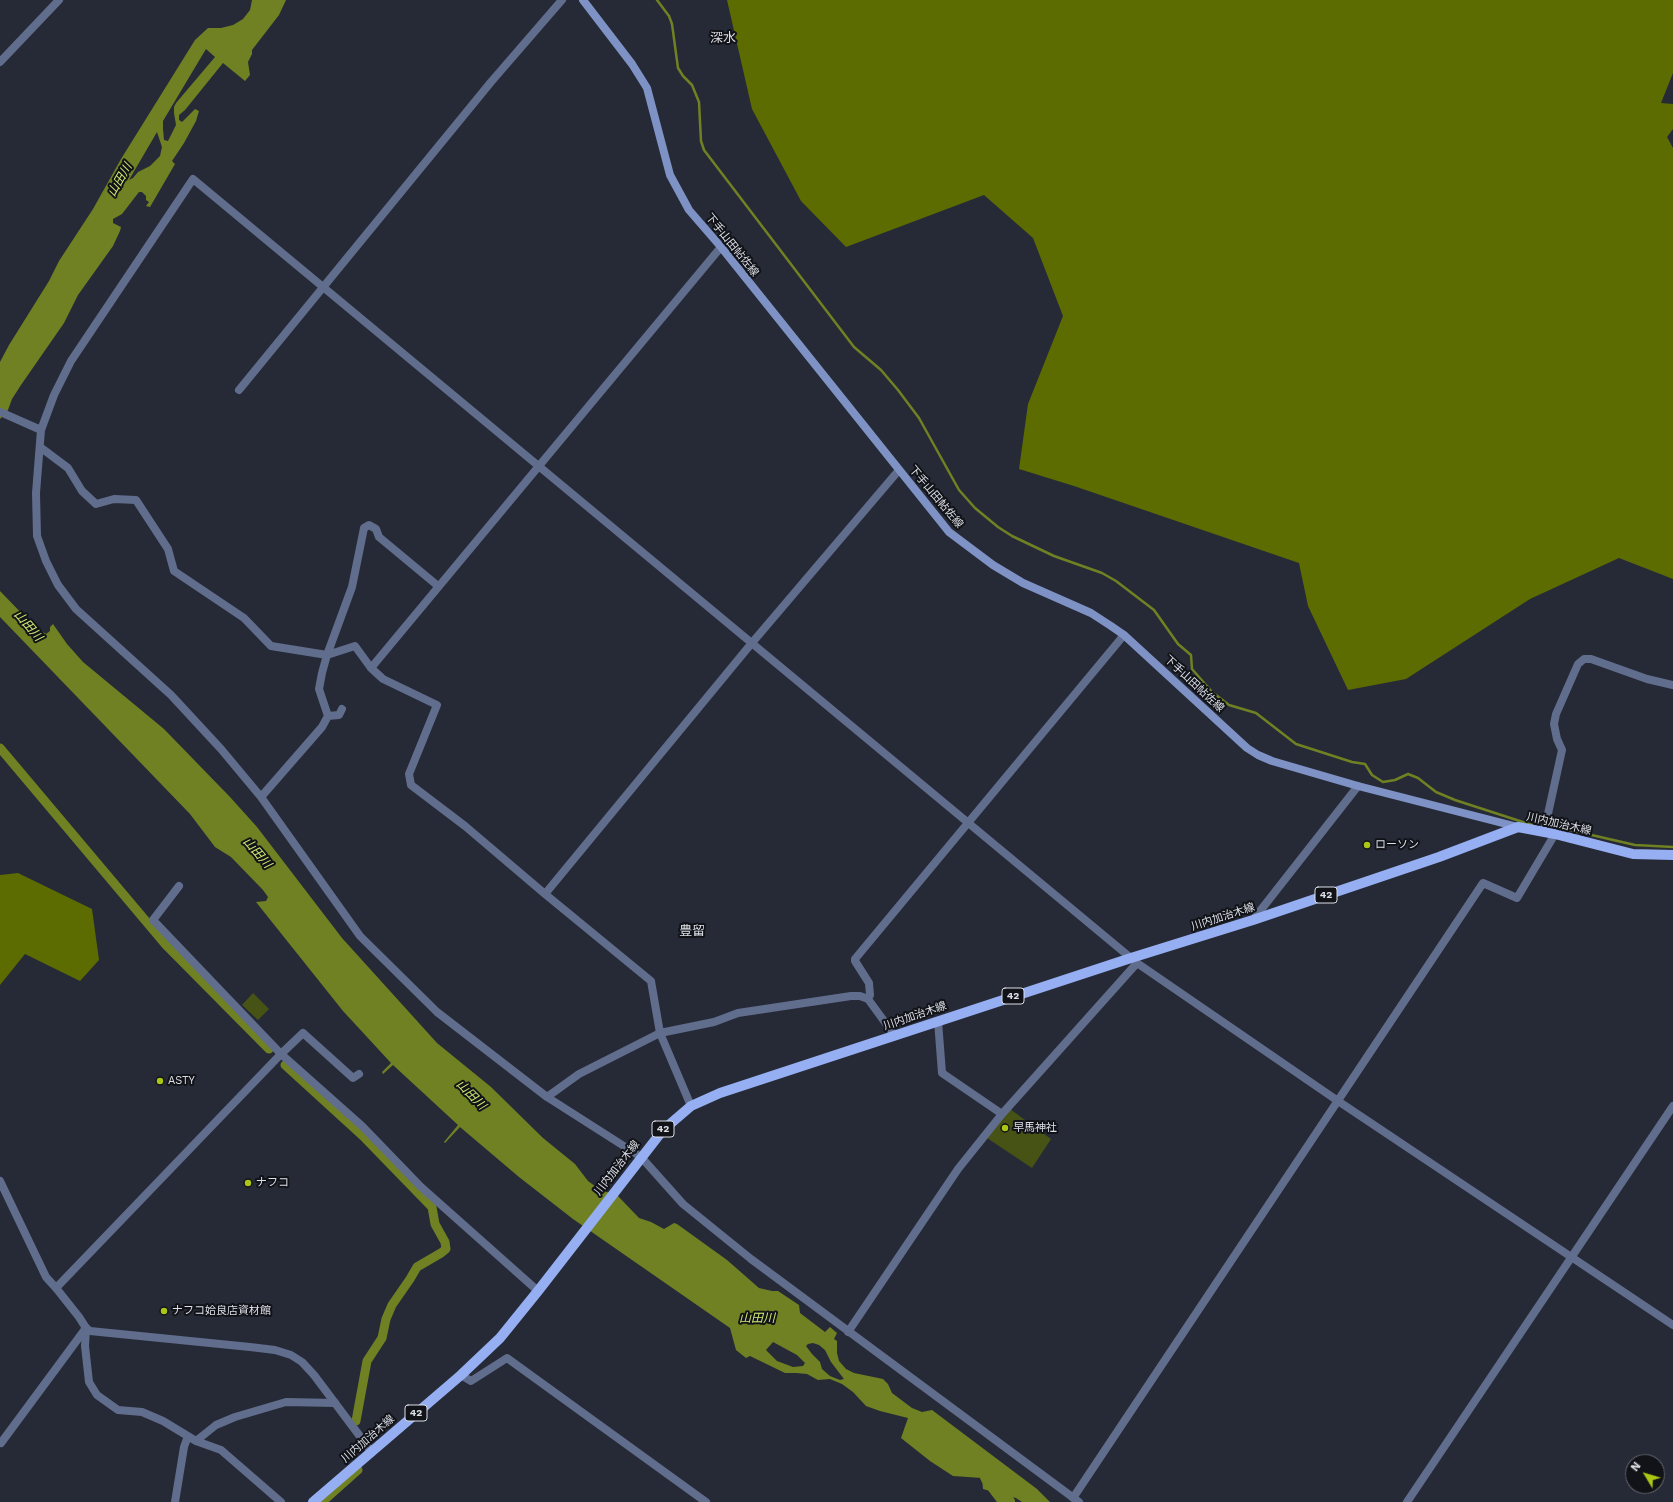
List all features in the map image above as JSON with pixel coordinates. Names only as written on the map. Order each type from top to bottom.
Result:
[{"type":"main road","name":"下手山田帖佐線","points":[[583,0],[632,64],[647,88],[670,175],[689,210],[721,247],[949,532],[968,548],[1023,583],[1091,613],[1124,635],[1247,748],[1272,761],[1358,786],[1518,827]]},
{"type":"main road","name":"川内加治木線","points":[[313,1502],[461,1375],[500,1338],[570,1250],[639,1159],[663,1130],[691,1106],[720,1093],[938,1021],[1134,960],[1253,920],[1439,857],[1518,827],[1555,834],[1633,854],[1661,856],[1673,855]]},
{"type":"street","points":[[0,62],[58,0]]},
{"type":"street","points":[[239,390],[486,88],[562,0]]},
{"type":"street","points":[[1555,834],[1517,898],[1483,883],[1338,1101],[1076,1500],[751,1259],[683,1204],[639,1159],[547,1097],[436,1012],[360,936],[261,797],[221,748],[171,696],[76,609],[58,585],[46,561],[37,536],[36,493],[40,446],[38,428],[71,361],[192,179],[1134,960],[1338,1101],[1572,1256],[1673,1325]]},
{"type":"street","points":[[371,668],[721,247]]},
{"type":"street","points":[[0,412],[38,428]]},
{"type":"street","points":[[40,446],[68,468],[82,491],[96,504],[114,499],[136,500],[168,549],[174,571],[244,618],[271,646],[326,655],[355,646],[371,668],[383,679],[437,705],[409,774],[411,785],[465,826],[651,981],[660,1033],[691,1106]]},
{"type":"street","points":[[545,894],[751,644],[899,470]]},
{"type":"street","points":[[261,797],[322,727],[328,716],[319,688],[326,655],[352,587],[364,528],[370,525],[376,529],[379,537],[438,586]]},
{"type":"street","points":[[868,999],[870,995],[869,983],[855,959],[1124,635]]},
{"type":"street","points":[[1544,832],[1562,750],[1557,739],[1554,724],[1556,714],[1578,664],[1584,659],[1591,659],[1647,679],[1673,685]]},
{"type":"street","points":[[328,716],[340,715],[342,709]]},
{"type":"street","points":[[1253,920],[1358,786]]},
{"type":"street","points":[[179,886],[153,920],[281,1054],[362,1126],[421,1187],[538,1291]]},
{"type":"street","points":[[848,1332],[958,1169],[1002,1114],[1134,960]]},
{"type":"street","points":[[547,1097],[578,1074],[660,1033],[714,1022],[738,1013],[851,996],[860,996],[868,999],[895,1036]]},
{"type":"street","points":[[938,1021],[942,1073],[1002,1114]]},
{"type":"street","points":[[56,1288],[303,1033],[353,1078],[359,1074]]},
{"type":"street","points":[[1407,1502],[1673,1106]]},
{"type":"street","points":[[0,1181],[46,1277],[79,1317],[86,1328],[90,1331],[275,1350],[291,1355],[302,1362],[314,1375],[371,1451]]},
{"type":"street","points":[[86,1328],[85,1346],[89,1382],[97,1395],[118,1410],[142,1412],[163,1421],[196,1441],[221,1450],[281,1502]]},
{"type":"street","points":[[1,1443],[86,1328]]},
{"type":"street","points":[[461,1375],[471,1381],[507,1358],[706,1502]]},
{"type":"street","points":[[196,1441],[216,1426],[235,1417],[286,1402],[334,1403]]},
{"type":"street","points":[[175,1502],[183,1453],[188,1436]]},
{"type":"shaded area","points":[[727,0],[1673,0],[1673,73],[1661,103],[1673,104],[1673,129],[1667,137],[1673,148],[1673,579],[1619,558],[1530,599],[1406,679],[1348,690],[1308,606],[1299,563],[1074,486],[1019,469],[1028,404],[1063,316],[1033,238],[984,195],[846,247],[801,201],[752,109]]},
{"type":"shaded area","points":[[18,873],[92,909],[99,960],[80,981],[25,954],[0,985],[0,875]]},
{"type":"shaded area","points":[[253,993],[269,1009],[258,1020],[242,1005]]},
{"type":"shaded area","points":[[1010,1109],[1051,1139],[1032,1168],[987,1138]]},
{"type":"water","name":"山田川","points":[[252,0],[286,0],[279,15],[252,50],[252,54],[248,62],[250,75],[245,81],[223,63],[185,110],[179,115],[179,120],[182,122],[195,109],[199,111],[196,121],[172,161],[175,164],[150,207],[146,206],[149,202],[146,200],[146,196],[142,192],[139,192],[122,214],[113,219],[113,223],[121,227],[113,246],[78,295],[64,323],[21,385],[12,399],[8,410],[0,419],[0,362],[49,281],[59,261],[93,209],[121,159],[195,40],[208,28],[221,28],[233,25],[243,19],[250,10]],"holes":[[[206,49],[215,57],[176,103],[174,107],[176,125],[168,141],[164,140],[163,121]],[[157,132],[162,147],[160,156],[150,166],[138,172],[129,180]]]},
{"type":"water","name":"山田川","points":[[0,591],[31,623],[46,634],[50,631],[50,627],[53,624],[67,644],[83,662],[164,729],[257,827],[342,938],[437,1043],[491,1087],[543,1138],[575,1164],[588,1181],[599,1189],[618,1196],[639,1218],[664,1229],[674,1223],[677,1224],[727,1260],[759,1288],[778,1291],[799,1305],[800,1313],[825,1332],[830,1327],[837,1333],[834,1339],[837,1341],[839,1361],[846,1369],[854,1373],[883,1379],[888,1384],[892,1393],[912,1408],[922,1412],[932,1410],[1037,1489],[1050,1502],[1022,1502],[1016,1498],[983,1489],[982,1478],[953,1476],[930,1461],[901,1438],[908,1418],[866,1406],[853,1392],[842,1384],[830,1379],[818,1380],[807,1374],[785,1373],[750,1356],[746,1358],[736,1350],[730,1328],[573,1219],[519,1177],[460,1127],[445,1143],[444,1142],[458,1125],[393,1065],[383,1074],[382,1072],[391,1063],[343,1011],[256,902],[266,901],[268,897],[263,890],[231,857],[215,847],[190,814],[0,617]],"holes":[[[773,1342],[797,1355],[805,1363],[803,1366],[793,1367],[777,1361],[766,1350]],[[813,1343],[819,1345],[825,1350],[831,1362],[844,1379],[840,1380],[830,1376],[822,1369],[820,1362],[806,1346]]]},
{"type":"waterway","points":[[657,0],[669,16],[672,24],[678,68],[683,76],[692,85],[699,102],[701,141],[704,150],[854,347],[881,370],[898,390],[919,418],[959,490],[975,508],[998,527],[1012,536],[1054,556],[1102,573],[1116,581],[1154,610],[1178,644],[1191,655],[1192,669],[1212,692],[1229,705],[1256,713],[1296,744],[1352,762],[1365,764],[1372,775],[1383,782],[1395,780],[1408,774],[1418,778],[1436,792],[1455,800],[1532,825]]},
{"type":"waterway","points":[[0,748],[166,945],[269,1049]]},
{"type":"waterway","points":[[1548,825],[1635,845],[1673,847]]},
{"type":"waterway","points":[[285,1065],[365,1138],[432,1207],[435,1224],[445,1242],[446,1249],[417,1267],[392,1305],[386,1319],[382,1338],[367,1361],[356,1421]]},
{"type":"waterway","points":[[322,1502],[358,1470]]},
{"type":"waterway","name":"山田川","points":[[988,1477],[1007,1502]]},
{"type":"place","name":"ローソン","points":[[1367,845]]},
{"type":"place","name":"ASTY","points":[[160,1081]]},
{"type":"place","name":"早馬神社","points":[[1005,1128]]},
{"type":"place","name":"ナフコ","points":[[248,1183]]},
{"type":"place","name":"ナフコ姶良店資材館","points":[[164,1311]]},
{"type":"district","name":"深水","points":[[723,38]]},
{"type":"district","name":"豊留","points":[[692,931]]}]
